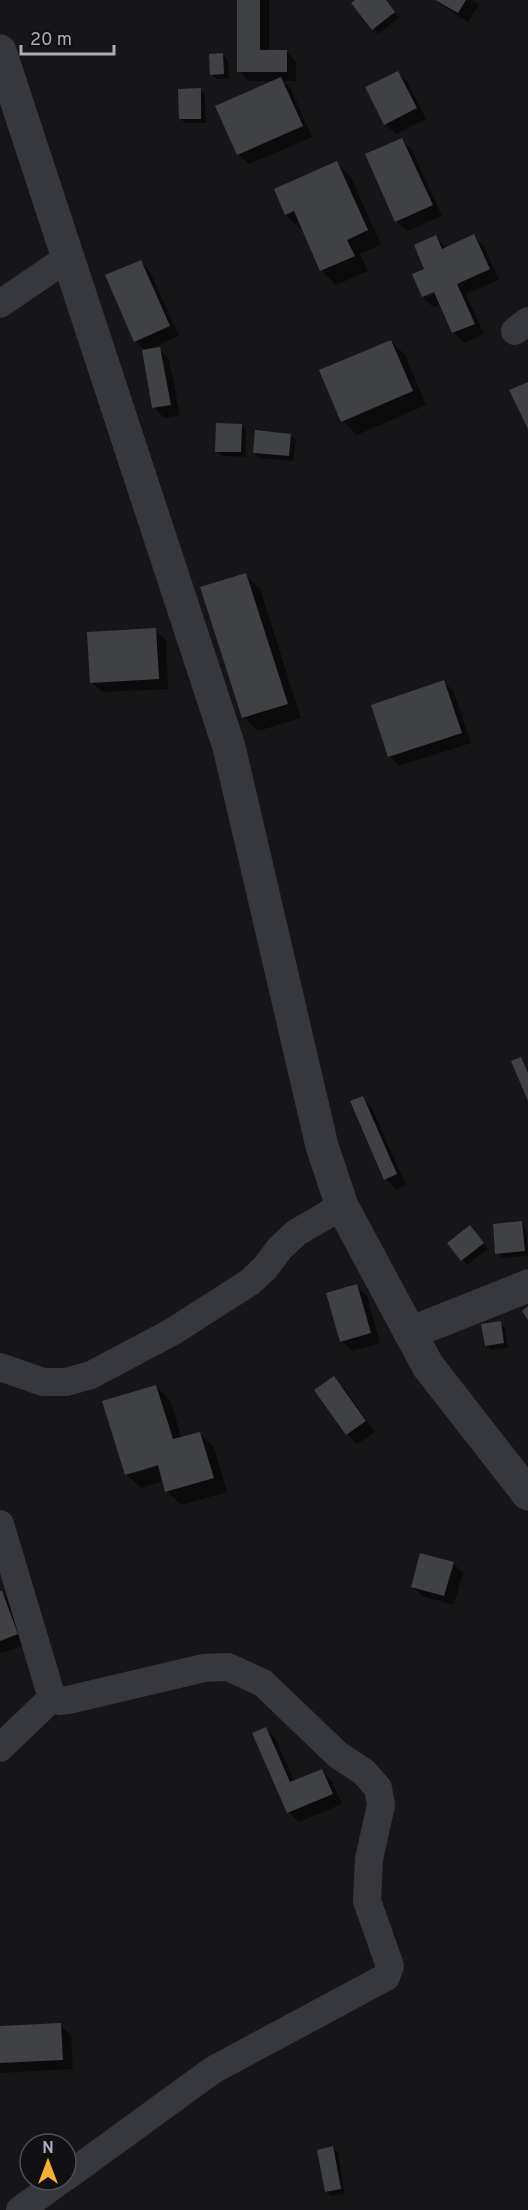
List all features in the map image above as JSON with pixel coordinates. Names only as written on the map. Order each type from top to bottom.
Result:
[{"type":"street","points":[[0,51],[229,747],[322,1146],[342,1206],[428,1366],[528,1494]]},
{"type":"street","points":[[0,304],[69,258]]},
{"type":"street","points":[[0,1367],[42,1382],[66,1382],[91,1375],[172,1332],[250,1282],[265,1268],[280,1248],[297,1233],[342,1206]]},
{"type":"street","points":[[410,1333],[528,1286]]},
{"type":"street","points":[[0,1524],[52,1698],[58,1701],[68,1700],[204,1668],[228,1667],[263,1683],[338,1755],[364,1772],[378,1788],[381,1805],[369,1859],[367,1901],[390,1966],[386,1977],[213,2070],[78,2168]]},
{"type":"street","points":[[0,1748],[52,1698]]},
{"type":"street","points":[[20,2210],[45,2192]]},
{"type":"building","points":[[237,0],[260,0],[260,50],[287,50],[287,72],[237,72]]},
{"type":"building","points":[[355,0],[386,0],[395,12],[372,30],[351,3]]},
{"type":"building","points":[[435,0],[466,0],[458,13]]},
{"type":"building","points":[[223,53],[224,74],[210,75],[209,54]]},
{"type":"building","points":[[398,71],[417,108],[384,125],[365,87]]},
{"type":"building","points":[[281,77],[303,126],[237,155],[215,106]]},
{"type":"building","points":[[201,88],[201,119],[179,119],[178,89]]},
{"type":"building","points":[[402,138],[433,205],[395,222],[365,154]]},
{"type":"building","points":[[337,161],[368,230],[347,240],[355,256],[320,271],[294,211],[285,215],[274,189]]},
{"type":"building","points":[[474,234],[490,269],[457,284],[475,324],[452,333],[434,292],[422,297],[412,274],[424,269],[414,245],[436,235],[442,249]]},
{"type":"building","points":[[141,260],[170,326],[134,342],[105,275]]},
{"type":"building","points":[[391,340],[413,391],[341,422],[319,370]]},
{"type":"building","points":[[160,347],[171,405],[152,408],[142,350]]},
{"type":"building","points":[[528,382],[528,429],[509,390]]},
{"type":"building","points":[[216,423],[242,424],[241,452],[215,452]]},
{"type":"building","points":[[255,430],[291,434],[289,456],[253,453]]},
{"type":"building","points":[[246,573],[288,704],[242,718],[200,587]]},
{"type":"building","points":[[156,628],[159,679],[90,683],[87,632]]},
{"type":"building","points":[[444,680],[462,733],[388,757],[371,705]]},
{"type":"building","points":[[521,1057],[528,1073],[528,1101],[511,1061]]},
{"type":"building","points":[[363,1096],[397,1174],[384,1180],[350,1101]]},
{"type":"building","points":[[522,1221],[525,1251],[495,1254],[493,1224]]},
{"type":"building","points":[[470,1225],[484,1243],[461,1261],[447,1243]]},
{"type":"building","points":[[357,1284],[371,1333],[340,1342],[326,1293]]},
{"type":"building","points":[[528,1306],[528,1320],[522,1311]]},
{"type":"building","points":[[501,1321],[504,1343],[485,1346],[481,1324]]},
{"type":"building","points":[[334,1376],[366,1421],[346,1435],[314,1390]]},
{"type":"building","points":[[156,1385],[173,1439],[200,1432],[214,1478],[165,1492],[158,1465],[125,1475],[102,1401]]},
{"type":"building","points":[[420,1553],[454,1562],[444,1596],[411,1587]]},
{"type":"building","points":[[0,1591],[2,1591],[18,1634],[0,1641]]},
{"type":"building","points":[[266,1727],[290,1782],[322,1769],[333,1794],[287,1813],[252,1733]]},
{"type":"building","points":[[61,2023],[63,2060],[0,2063],[0,2026]]},
{"type":"building","points":[[333,2146],[341,2189],[325,2192],[317,2150]]}]
